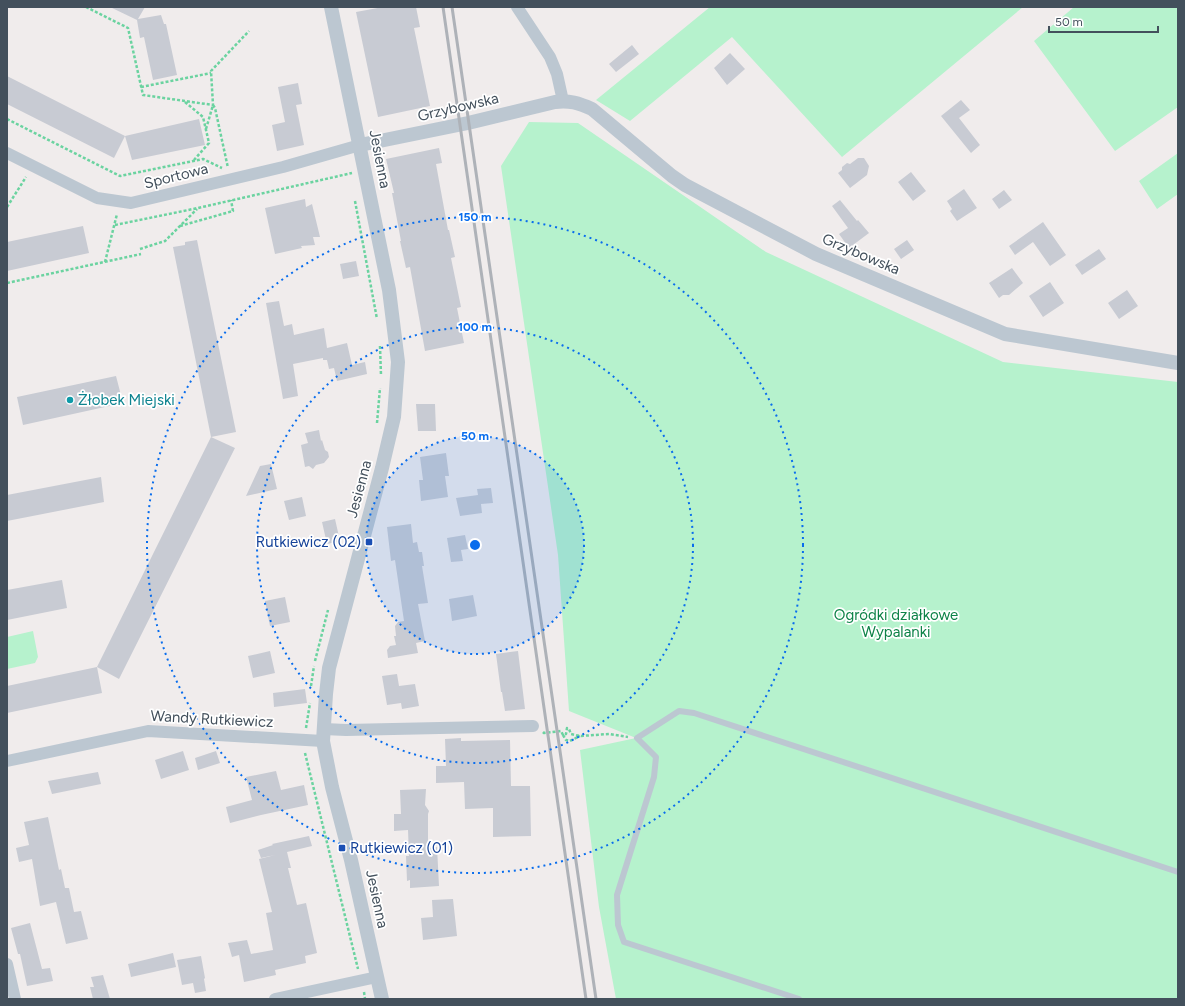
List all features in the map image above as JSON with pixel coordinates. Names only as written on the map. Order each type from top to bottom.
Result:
[{"type":"street","name":"Jesienna","points":[[331,7],[388,290],[398,362],[394,417],[329,668],[323,735],[332,787],[353,867],[382,999]]},
{"type":"street","points":[[517,7],[550,56],[557,74],[563,101]]},
{"type":"street","name":"Grzybowska","points":[[360,145],[468,123],[530,107],[563,101],[578,103],[592,109],[672,176],[685,185],[816,254],[1005,334],[1178,363]]},
{"type":"street","name":"Sportowa","points":[[7,153],[97,198],[131,203],[283,167],[360,145]]},
{"type":"street","name":"Wandy Rutkiewicz","points":[[7,761],[148,731],[323,735],[346,730],[533,726]]},
{"type":"street","points":[[7,964],[15,999]]},
{"type":"street","points":[[275,999],[377,977]]},
{"type":"lane","points":[[799,999],[624,942],[618,925],[617,895],[654,777],[656,757],[637,738],[680,711],[694,713],[1178,872]]},
{"type":"path","points":[[86,7],[128,28],[143,96],[213,105]]},
{"type":"path","points":[[206,130],[213,105],[211,71],[249,31]]},
{"type":"path","points":[[142,87],[211,73]]},
{"type":"path","points":[[184,101],[204,117],[209,143],[194,160]]},
{"type":"path","points":[[7,119],[120,176],[203,159],[229,171],[215,108],[213,105]]},
{"type":"path","points":[[7,206],[33,166]]},
{"type":"path","points":[[348,167],[351,180]]},
{"type":"path","points":[[115,225],[198,208],[364,170]]},
{"type":"path","points":[[354,194],[378,325]]},
{"type":"path","points":[[179,226],[233,211],[231,200]]},
{"type":"path","points":[[105,262],[120,201]]},
{"type":"path","points":[[140,249],[165,240],[198,208]]},
{"type":"path","points":[[7,283],[141,254]]},
{"type":"path","points":[[376,426],[382,376],[380,339]]},
{"type":"path","points":[[311,689],[312,675],[329,607]]},
{"type":"path","points":[[305,731],[311,696]]},
{"type":"path","points":[[533,726],[536,728],[537,735],[540,734],[540,730],[542,729],[544,733],[560,731],[566,740],[570,741],[580,736]]},
{"type":"path","points":[[563,735],[566,734],[566,728],[569,729],[571,734],[580,736],[609,734],[637,738]]},
{"type":"path","points":[[304,750],[360,974]]},
{"type":"green space","points":[[710,7],[1023,7],[842,157],[732,37],[630,121],[596,100]]},
{"type":"green space","points":[[1074,7],[1178,7],[1178,107],[1115,151],[1034,41]]},
{"type":"green space","name":"Ogródki działkowe Wypalanki","points":[[529,122],[578,123],[766,252],[1003,362],[1178,382],[1178,999],[616,999],[599,907],[580,750],[636,738],[569,711],[558,555],[501,166]]},
{"type":"green space","points":[[1178,153],[1178,194],[1157,209],[1139,181]]},
{"type":"green space","points":[[33,631],[38,657],[35,663],[7,669],[7,637]]},
{"type":"building","points":[[110,7],[145,7],[138,19],[161,15],[164,24],[166,24],[177,75],[153,80],[144,37],[140,38],[137,20]]},
{"type":"building","points":[[383,7],[416,7],[420,27],[414,28],[430,106],[378,117],[356,12]]},
{"type":"building","points":[[632,45],[639,54],[616,72],[609,64]]},
{"type":"building","points":[[730,53],[745,69],[727,85],[714,68]]},
{"type":"building","points":[[7,76],[125,136],[114,158],[7,104]]},
{"type":"building","points":[[298,83],[302,104],[296,105],[304,145],[277,151],[272,125],[285,122],[278,87]]},
{"type":"building","points":[[961,100],[970,110],[959,118],[980,145],[971,153],[941,116]]},
{"type":"building","points":[[199,119],[205,145],[132,160],[125,136]]},
{"type":"building","points":[[439,148],[442,163],[436,164],[448,230],[455,257],[451,258],[461,307],[457,308],[464,343],[425,351],[410,267],[406,268],[400,241],[392,193],[394,193],[386,159]]},
{"type":"building","points":[[858,158],[864,158],[869,166],[867,175],[850,188],[838,173],[847,163],[850,164]]},
{"type":"building","points":[[911,172],[926,191],[913,201],[898,182]]},
{"type":"building","points":[[964,189],[977,208],[957,221],[950,211],[952,209],[947,201]]},
{"type":"building","points":[[1004,190],[1012,200],[999,209],[992,199]]},
{"type":"building","points":[[305,199],[306,207],[312,204],[320,237],[313,237],[315,245],[301,246],[302,248],[275,254],[265,208]]},
{"type":"building","points":[[840,200],[869,233],[849,248],[839,234],[848,228],[832,206]]},
{"type":"building","points":[[1043,222],[1066,255],[1050,266],[1033,242],[1015,255],[1009,246]]},
{"type":"building","points":[[83,226],[89,253],[7,271],[7,242]]},
{"type":"building","points":[[197,240],[236,432],[211,437],[173,247],[185,245],[185,242]]},
{"type":"building","points":[[907,240],[914,250],[901,259],[894,249]]},
{"type":"building","points":[[1099,249],[1106,259],[1082,275],[1075,265]]},
{"type":"building","points":[[356,261],[359,276],[343,279],[340,264]]},
{"type":"building","points":[[1012,268],[1023,283],[1009,295],[1003,295],[999,298],[989,283]]},
{"type":"building","points":[[1050,282],[1064,303],[1043,317],[1029,296]]},
{"type":"building","points":[[1127,290],[1138,306],[1119,319],[1108,303]]},
{"type":"building","points":[[279,301],[284,326],[292,324],[294,335],[324,328],[327,348],[347,343],[352,365],[365,362],[367,374],[337,381],[334,368],[329,369],[327,360],[323,360],[323,358],[293,364],[298,396],[283,399],[266,303]]},
{"type":"building","name":"Żłobek Miejski","points":[[116,376],[123,403],[23,425],[17,397]]},
{"type":"building","points":[[416,404],[435,404],[436,431],[418,431]]},
{"type":"building","points":[[319,430],[321,441],[322,440],[329,457],[324,463],[316,465],[313,469],[309,466],[305,467],[301,445],[308,443],[305,433]]},
{"type":"building","points":[[211,437],[235,448],[119,679],[97,667]]},
{"type":"building","points":[[446,453],[449,476],[445,476],[448,497],[421,501],[419,480],[423,480],[420,457]]},
{"type":"building","points":[[271,464],[277,489],[246,496],[260,466]]},
{"type":"building","points":[[101,477],[104,502],[7,521],[7,495]]},
{"type":"building","points":[[491,488],[493,503],[481,504],[482,513],[460,516],[456,498],[478,495],[477,489]]},
{"type":"building","points":[[302,497],[306,516],[289,520],[284,501]]},
{"type":"building","points":[[335,519],[340,541],[327,544],[322,522]]},
{"type":"building","points":[[411,524],[413,543],[417,542],[419,552],[422,552],[424,566],[422,566],[428,603],[418,604],[425,641],[416,643],[418,653],[388,658],[387,650],[390,646],[396,645],[394,636],[396,636],[395,626],[398,622],[404,621],[395,560],[391,561],[387,527]]},
{"type":"building","points":[[465,535],[468,549],[461,550],[463,561],[451,562],[447,538]]},
{"type":"building","points":[[62,580],[67,608],[7,620],[7,590]]},
{"type":"building","points":[[473,595],[477,616],[452,621],[449,599]]},
{"type":"building","points":[[285,597],[290,622],[270,626],[265,601]]},
{"type":"building","points":[[270,651],[275,673],[253,678],[248,656]]},
{"type":"building","points":[[518,651],[525,709],[505,711],[496,654]]},
{"type":"building","points":[[97,667],[102,693],[7,713],[7,686]]},
{"type":"building","points":[[397,674],[399,686],[415,684],[419,706],[402,709],[401,703],[387,705],[382,676]]},
{"type":"building","points":[[305,689],[307,703],[274,707],[273,693]]},
{"type":"building","points":[[461,738],[461,741],[510,740],[511,786],[530,786],[531,836],[493,837],[493,808],[465,809],[464,782],[436,783],[436,766],[446,766],[445,739]]},
{"type":"building","points":[[183,751],[189,770],[161,779],[155,760]]},
{"type":"building","points":[[216,751],[220,763],[198,770],[195,758]]},
{"type":"building","points":[[276,771],[281,790],[304,785],[308,805],[230,823],[226,807],[252,800],[246,777]]},
{"type":"building","points":[[98,772],[101,784],[52,794],[48,781]]},
{"type":"building","points":[[426,789],[425,805],[429,811],[428,848],[437,847],[439,886],[410,888],[410,880],[407,881],[406,856],[409,856],[408,830],[394,831],[394,814],[401,814],[400,790]]},
{"type":"building","points":[[48,817],[59,870],[61,869],[65,888],[69,888],[74,912],[81,911],[88,939],[66,944],[56,902],[40,906],[32,859],[19,862],[16,848],[29,845],[24,822]]},
{"type":"building","points":[[309,836],[312,846],[287,852],[291,868],[288,868],[297,905],[306,903],[317,953],[305,956],[306,963],[275,970],[276,975],[244,982],[239,955],[232,957],[228,943],[247,940],[251,954],[273,950],[266,913],[272,912],[259,859],[275,855],[261,858],[258,850],[273,845],[272,844]]},
{"type":"building","points":[[453,899],[457,936],[423,940],[421,918],[433,917],[432,900]]},
{"type":"building","points":[[30,923],[42,969],[50,968],[53,981],[27,986],[20,954],[18,954],[11,928]]},
{"type":"building","points":[[173,953],[176,967],[131,977],[128,964]]},
{"type":"building","points":[[201,956],[206,991],[195,993],[193,983],[182,985],[177,960]]},
{"type":"building","points":[[103,975],[110,999],[93,999],[90,987],[94,987],[91,977]]},
{"type":"railway","points":[[443,7],[586,999]]},
{"type":"railway","points":[[452,7],[596,999]]},
{"type":"place","name":"Żłobek Miejski","points":[[70,400]]},
{"type":"place","name":"Rutkiewicz (02)","points":[[369,542]]},
{"type":"place","name":"Rutkiewicz (01)","points":[[342,848]]}]
